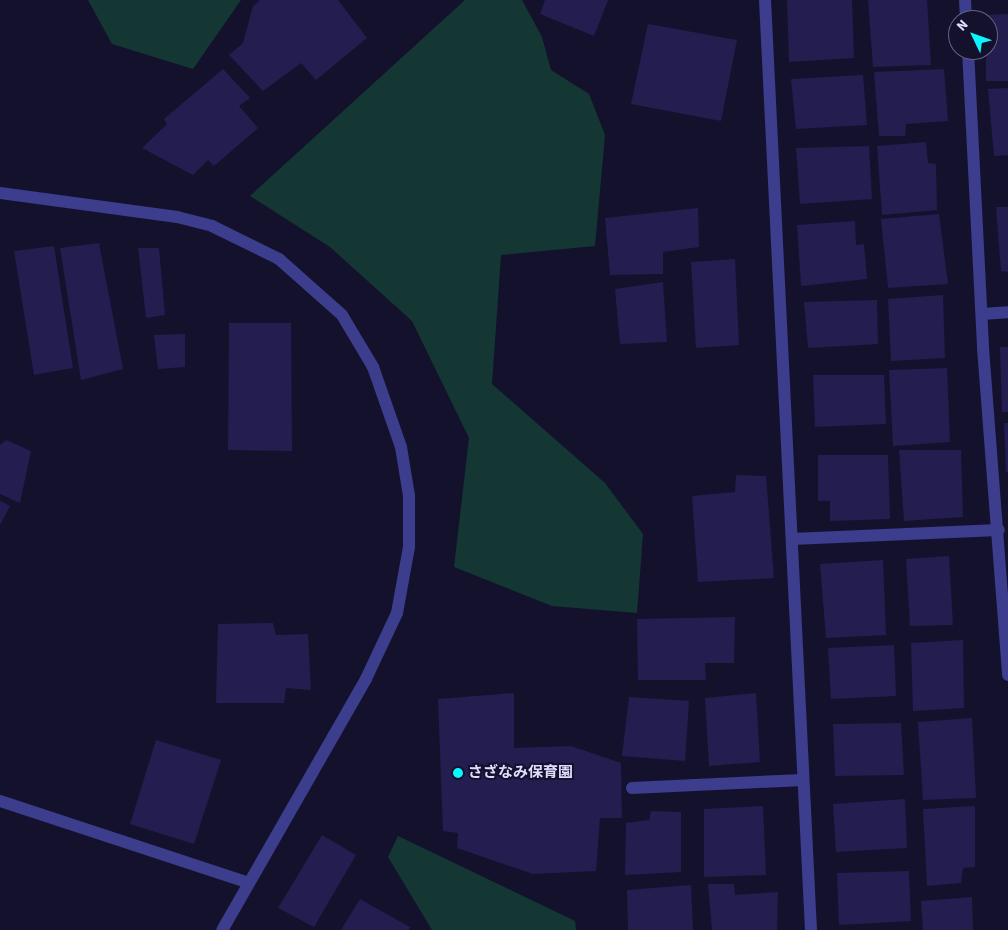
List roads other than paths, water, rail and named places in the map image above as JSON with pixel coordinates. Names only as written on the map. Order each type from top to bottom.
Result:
[{"type":"street","points":[[766,0],[811,930]]},
{"type":"street","points":[[969,60],[982,314],[1008,675]]},
{"type":"street","points":[[0,193],[169,215],[242,239],[279,259],[342,316],[373,367],[401,447],[410,496],[409,547],[397,613],[366,679],[222,930]]},
{"type":"street","points":[[982,314],[1008,312]]},
{"type":"street","points":[[792,539],[999,530]]},
{"type":"street","points":[[632,788],[803,780]]},
{"type":"street","points":[[0,801],[249,883]]},
{"type":"place","name":"さざなみ保育園","points":[[458,773]]}]
